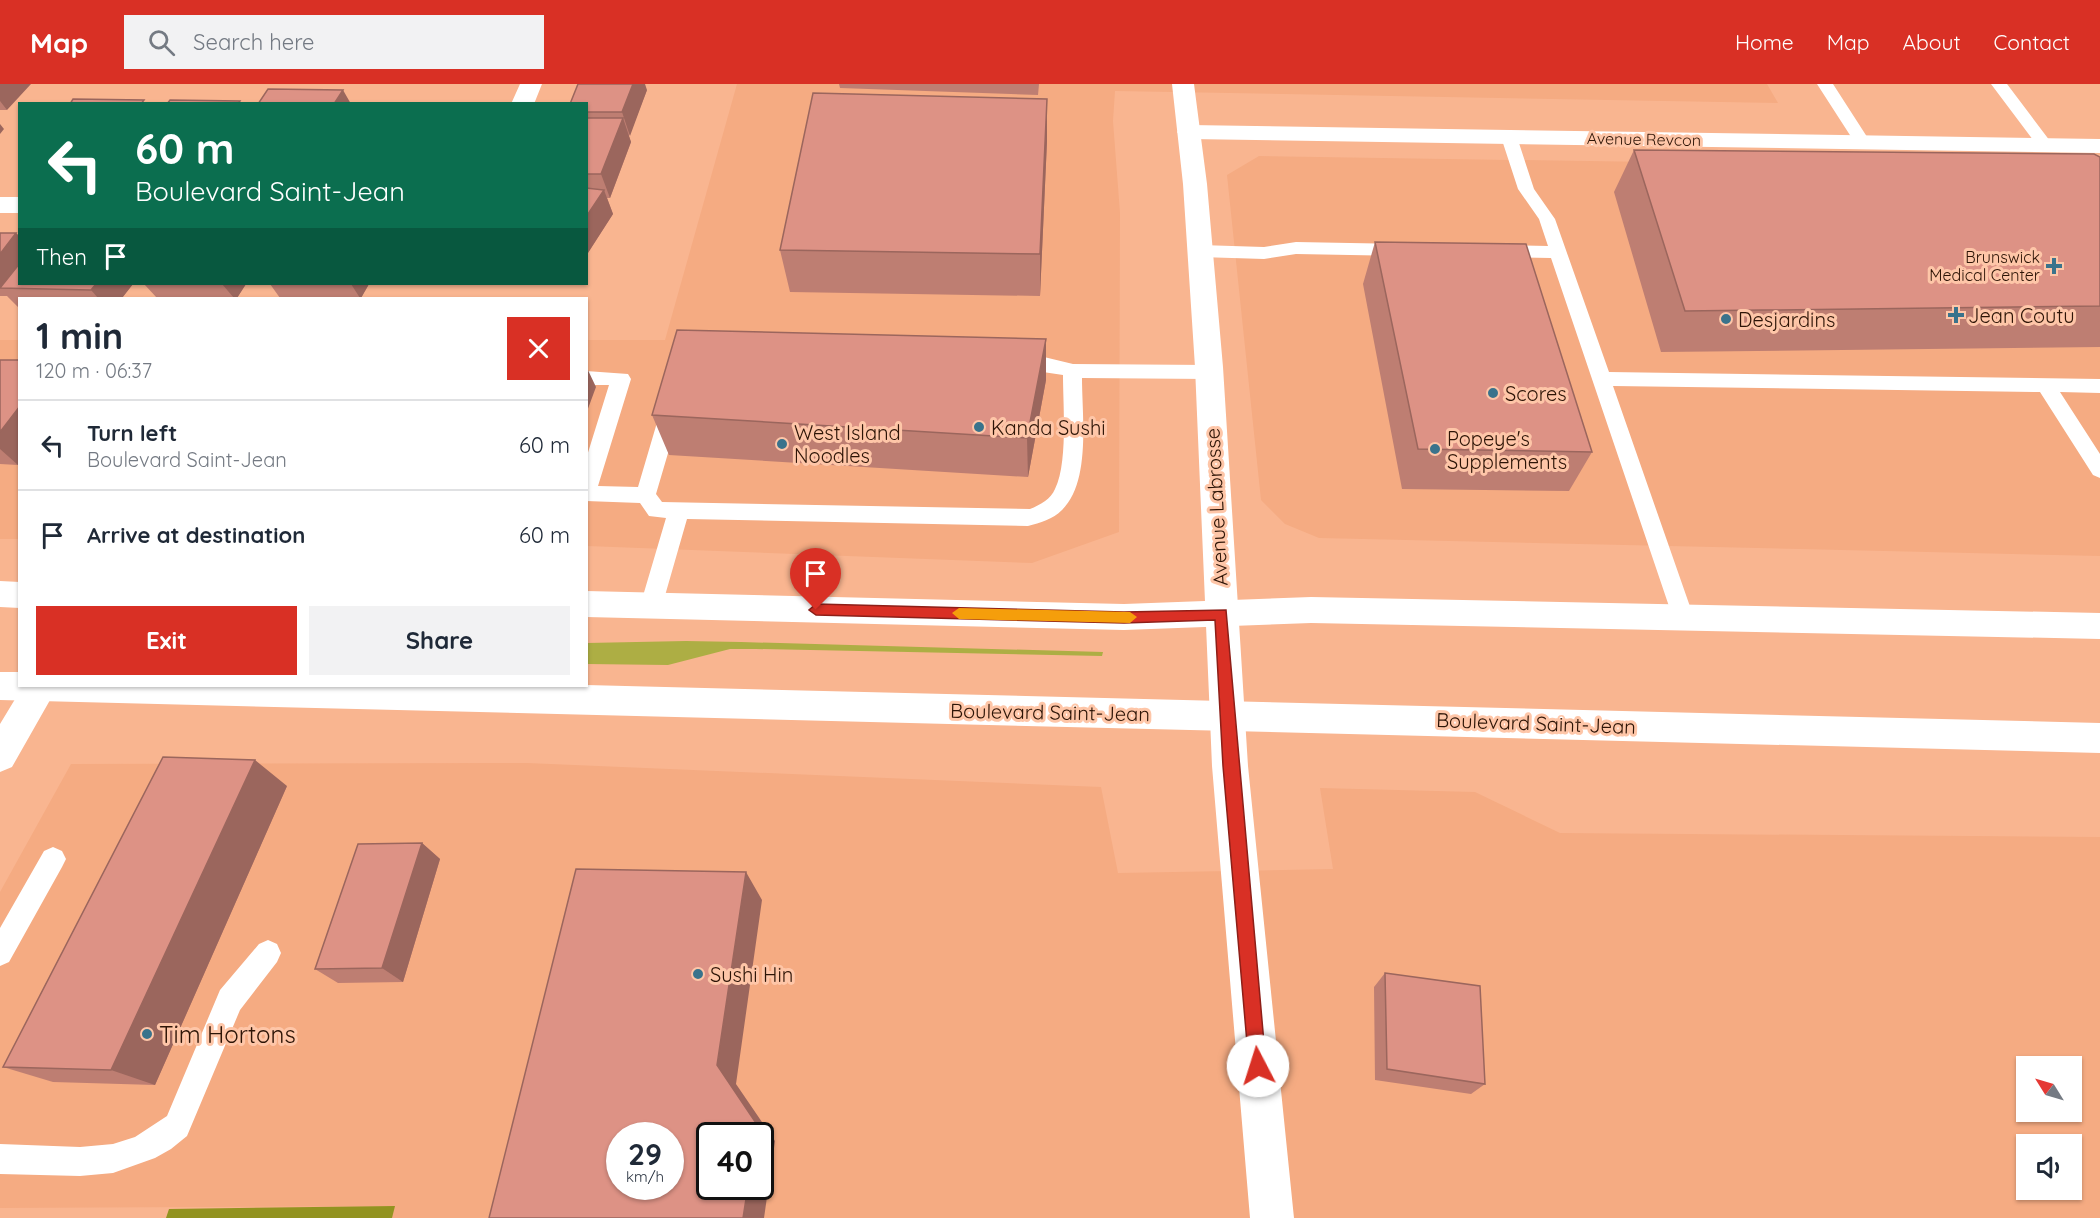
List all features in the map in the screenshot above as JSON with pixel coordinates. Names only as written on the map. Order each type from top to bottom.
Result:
[{"type":"main road","points":[[523,102],[531,84]]},
{"type":"main road","name":"Avenue Labrosse","points":[[1183,84],[1200,251],[1209,372],[1230,766],[1272,1218]]},
{"type":"main road","name":"Avenue Revcon","points":[[1189,132],[2100,146]]},
{"type":"main road","points":[[0,205],[18,205]]},
{"type":"main road","points":[[0,594],[18,595]]},
{"type":"main road","points":[[588,604],[1124,618],[1311,610],[2100,627]]},
{"type":"main road","name":"Boulevard Saint-Jean","points":[[0,687],[18,687]]},
{"type":"main road","points":[[0,756],[39,687]]},
{"type":"main road","name":"Boulevard Saint-Jean","points":[[81,687],[2100,738]]},
{"type":"lane","points":[[1826,84],[1863,143]]},
{"type":"lane","points":[[2000,84],[2045,145]]},
{"type":"lane","points":[[1509,137],[1526,189],[1547,219],[1683,618]]},
{"type":"lane","points":[[1200,251],[1264,253],[1296,248],[1415,250]]},
{"type":"lane","points":[[1487,251],[1558,252]]},
{"type":"lane","points":[[999,356],[1007,362],[1044,364],[1073,371],[1209,372]]},
{"type":"lane","points":[[646,495],[656,510],[1034,517],[1046,512],[1056,504],[1068,485],[1073,371]]},
{"type":"lane","points":[[588,378],[621,379],[588,486]]},
{"type":"lane","points":[[1601,379],[2100,386]]},
{"type":"lane","points":[[2046,386],[2100,470]]},
{"type":"lane","points":[[646,495],[678,387]]},
{"type":"lane","points":[[588,493],[646,495]]},
{"type":"lane","points":[[651,606],[679,510]]},
{"type":"lane","points":[[0,953],[52,859]]},
{"type":"lane","points":[[0,1159],[98,1162],[129,1154],[160,1140],[177,1126],[230,1000],[268,953]]},
{"type":"shaded area","points":[[737,84],[1767,84],[1778,103],[1115,91],[1113,121],[1120,213],[1119,532],[1032,563],[588,546],[588,340],[665,340]]},
{"type":"shaded area","points":[[1259,156],[2100,169],[2100,556],[1319,538],[1285,524],[1261,500],[1227,175]]},
{"type":"shaded area","points":[[0,340],[18,340],[18,539],[0,539]]},
{"type":"shaded area","points":[[686,641],[1103,652],[1102,656],[730,649],[668,665],[588,664],[588,643]]},
{"type":"shaded area","points":[[527,763],[1101,787],[1118,873],[1333,869],[1320,788],[1475,792],[1560,833],[2100,837],[2100,1218],[389,1218],[392,1206],[0,1208],[0,892],[71,764]]},
{"type":"shaded area","points":[[395,1206],[392,1218],[166,1218],[169,1209]]},
{"type":"building","points":[[578,84],[633,84],[622,112],[588,112],[588,102],[571,102]]},
{"type":"building","points":[[268,89],[343,90],[335,102],[259,102]]},
{"type":"building","points":[[813,93],[1047,99],[1040,254],[780,250]]},
{"type":"building","points":[[73,99],[144,100],[142,102],[71,102]]},
{"type":"building","points":[[170,100],[240,101],[239,102],[168,102]]},
{"type":"building","points":[[588,118],[623,118],[601,174],[588,174]]},
{"type":"building","points":[[1634,150],[2094,154],[2100,157],[2100,306],[1685,311]]},
{"type":"building","points":[[588,188],[604,190],[588,214]]},
{"type":"building","points":[[0,233],[16,233],[0,254]]},
{"type":"building","points":[[1375,242],[1526,244],[1592,452],[1418,449]]},
{"type":"building","points":[[18,266],[18,285],[95,285],[91,290],[0,288]]},
{"type":"building","points":[[677,330],[1046,339],[1027,438],[652,415]]},
{"type":"building","points":[[0,360],[18,360],[18,409],[0,432]]},
{"type":"building","points":[[163,757],[255,760],[111,1070],[3,1067]]},
{"type":"building","points":[[422,843],[382,968],[315,969],[358,844]]},
{"type":"building","points":[[576,869],[746,872],[717,1065],[755,1122],[696,1122],[696,1200],[746,1200],[743,1218],[489,1218]]},
{"type":"building","points":[[1385,973],[1480,986],[1485,1084],[1387,1069]]},
{"type":"slow traffic","points":[[959,613],[1130,617]]},
{"type":"place","name":"Brunswick Medical Center","points":[[2054,266]]},
{"type":"place","name":"Jean Coutu","points":[[1956,315]]},
{"type":"place","name":"Desjardins","points":[[1726,319]]},
{"type":"place","name":"Scores","points":[[1493,393]]},
{"type":"place","name":"Kanda Sushi","points":[[979,427]]},
{"type":"place","name":"West Island Noodles","points":[[782,444]]},
{"type":"place","name":"Popeye's Supplements","points":[[1435,449]]},
{"type":"place","name":"Sushi Hin","points":[[698,974]]},
{"type":"place","name":"Tim Hortons","points":[[147,1034]]},
{"type":"route","points":[[816,610],[1124,618],[1221,614],[1230,766],[1258,1066]]}]
